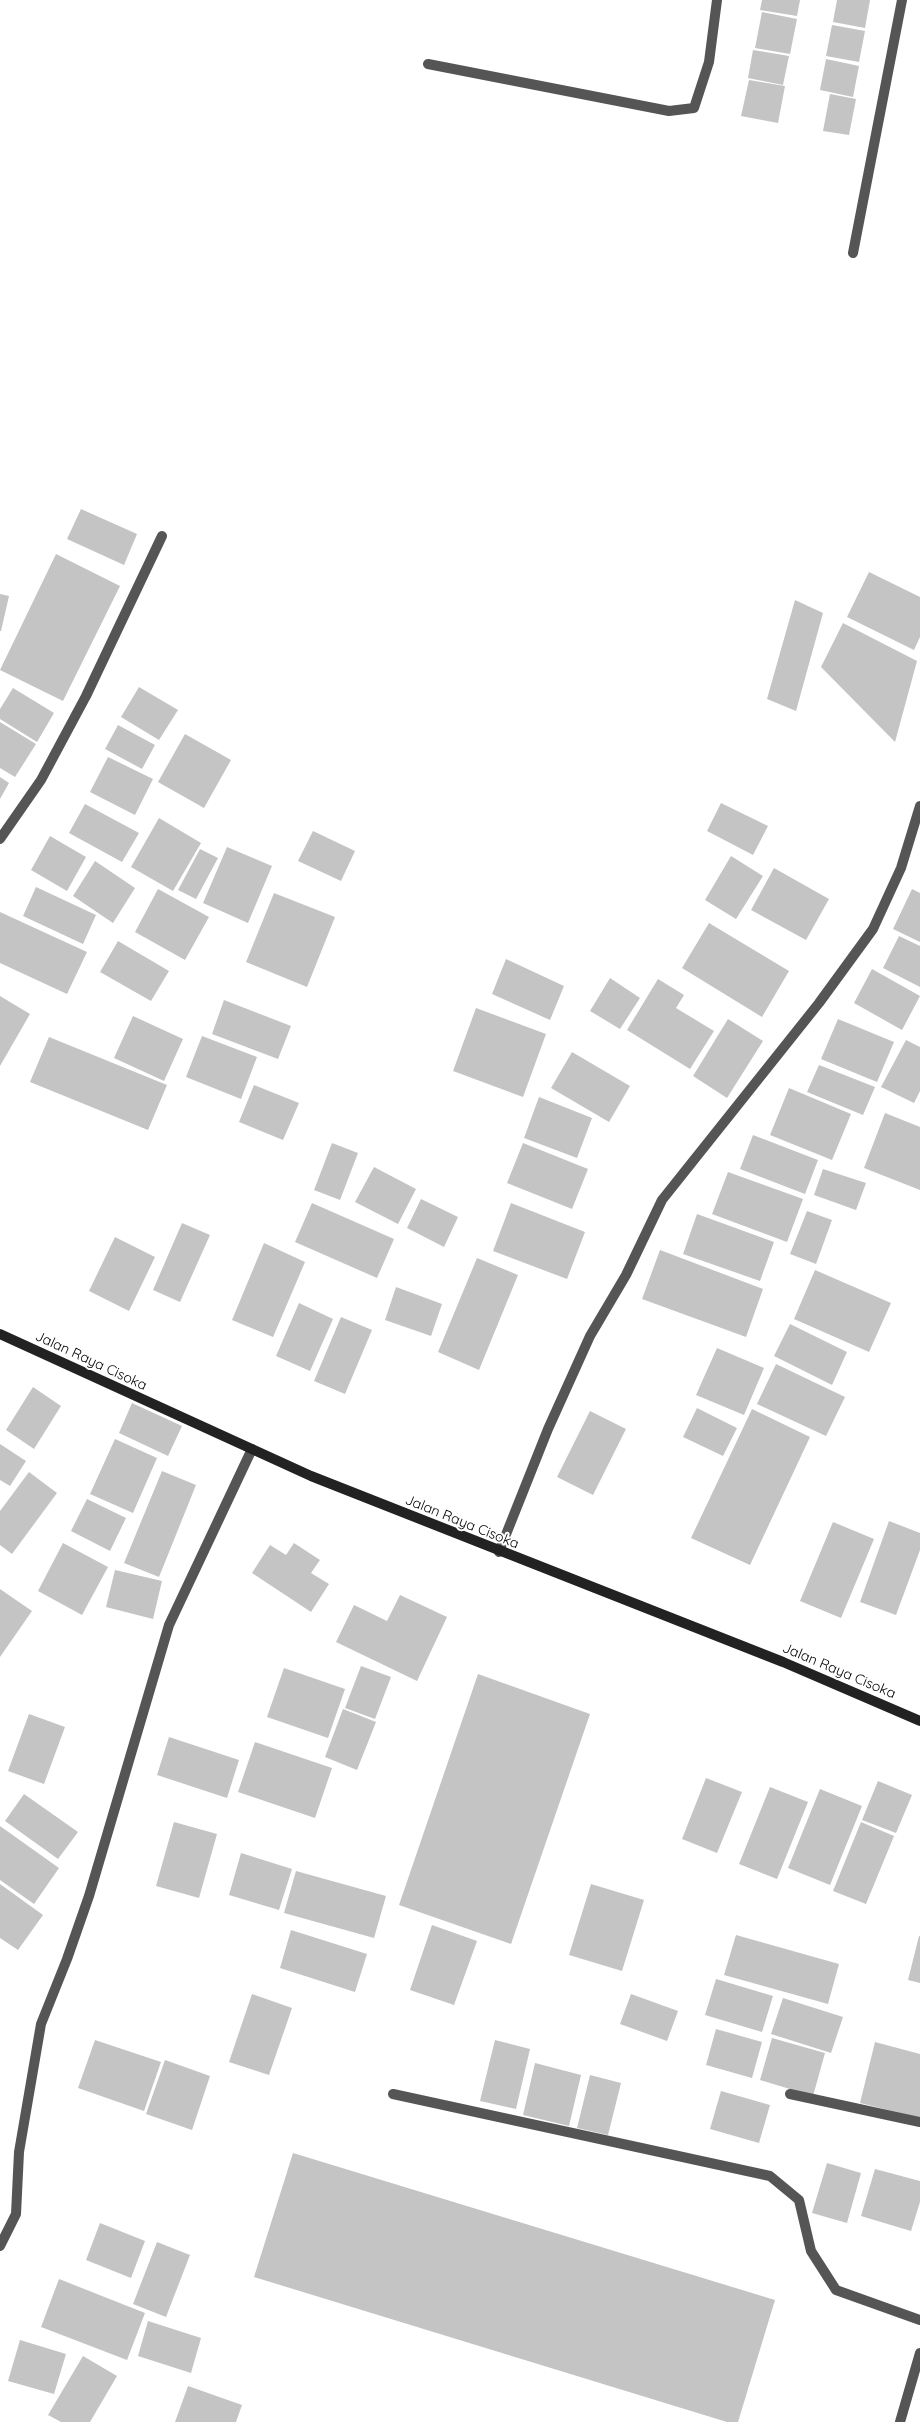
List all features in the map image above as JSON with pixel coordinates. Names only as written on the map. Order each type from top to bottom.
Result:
[{"type":"street","points":[[428,64],[669,111],[694,108],[702,90],[709,62],[717,0]]},
{"type":"street","points":[[853,253],[902,0]]},
{"type":"street","points":[[0,839],[41,780],[82,704],[162,536]]},
{"type":"street","points":[[499,1552],[548,1429],[590,1336],[626,1275],[662,1200],[819,1003],[873,929],[901,868],[920,806]]},
{"type":"street","name":"Jalan Raya Cisoka","points":[[0,1334],[311,1476],[499,1552],[783,1662],[920,1721]]},
{"type":"street","points":[[0,2246],[16,2214],[19,2152],[40,2024],[90,1896],[169,1625],[252,1449]]},
{"type":"street","points":[[392,2094],[770,2176],[799,2200],[811,2252],[836,2290],[920,2320]]},
{"type":"street","points":[[790,2094],[920,2122]]},
{"type":"street","points":[[903,2422],[920,2353]]},
{"type":"building","points":[[762,0],[800,0],[797,16],[760,10]]},
{"type":"building","points":[[837,0],[870,0],[865,28],[833,22]]},
{"type":"building","points":[[762,12],[797,19],[790,54],[755,48]]},
{"type":"building","points":[[832,25],[865,31],[859,62],[826,56]]},
{"type":"building","points":[[753,50],[789,56],[783,85],[748,78]]},
{"type":"building","points":[[826,59],[859,66],[853,97],[820,90]]},
{"type":"building","points":[[749,80],[785,86],[778,123],[741,116]]},
{"type":"building","points":[[830,94],[856,99],[849,135],[823,131]]},
{"type":"building","points":[[81,509],[137,534],[124,565],[67,539]]},
{"type":"building","points":[[56,554],[120,586],[63,701],[0,670]]},
{"type":"building","points":[[869,572],[920,597],[920,637],[914,650],[847,617]]},
{"type":"building","points":[[0,594],[9,596],[1,631],[0,631]]},
{"type":"building","points":[[795,600],[823,613],[796,711],[767,699]]},
{"type":"building","points":[[843,623],[917,661],[895,742],[821,667]]},
{"type":"building","points":[[139,687],[178,710],[159,740],[121,717]]},
{"type":"building","points":[[13,688],[54,713],[37,742],[0,719],[0,709]]},
{"type":"building","points":[[0,722],[36,744],[15,777],[0,768]]},
{"type":"building","points":[[118,725],[155,745],[142,769],[105,749]]},
{"type":"building","points":[[185,734],[231,760],[204,808],[158,782]]},
{"type":"building","points":[[108,757],[153,779],[135,815],[90,792]]},
{"type":"building","points":[[0,777],[9,783],[0,799]]},
{"type":"building","points":[[721,803],[768,826],[753,855],[707,831]]},
{"type":"building","points":[[85,804],[139,833],[122,862],[69,833]]},
{"type":"building","points":[[159,818],[201,843],[173,891],[131,867]]},
{"type":"building","points":[[313,831],[355,851],[341,881],[298,861]]},
{"type":"building","points":[[50,836],[86,857],[67,891],[31,870]]},
{"type":"building","points":[[227,847],[272,866],[248,923],[203,903]]},
{"type":"building","points":[[200,849],[218,858],[196,899],[178,890]]},
{"type":"building","points":[[731,856],[763,876],[736,919],[705,900]]},
{"type":"building","points":[[95,861],[135,888],[113,923],[73,896]]},
{"type":"building","points":[[774,868],[829,899],[806,940],[751,910]]},
{"type":"building","points":[[36,887],[96,915],[83,944],[23,916]]},
{"type":"building","points":[[158,889],[209,917],[185,960],[135,932]]},
{"type":"building","points":[[912,889],[920,893],[920,942],[893,929]]},
{"type":"building","points":[[274,893],[335,917],[307,987],[246,962]]},
{"type":"building","points":[[0,912],[87,952],[67,994],[0,963]]},
{"type":"building","points":[[709,923],[789,971],[762,1017],[682,968]]},
{"type":"building","points":[[899,936],[920,946],[920,987],[883,968]]},
{"type":"building","points":[[118,941],[169,971],[151,1001],[100,972]]},
{"type":"building","points":[[506,959],[564,986],[550,1020],[492,994]]},
{"type":"building","points":[[872,969],[920,996],[902,1030],[854,1003]]},
{"type":"building","points":[[610,978],[640,998],[620,1029],[590,1011]]},
{"type":"building","points":[[658,979],[684,995],[676,1008],[714,1031],[690,1069],[627,1030]]},
{"type":"building","points":[[0,996],[30,1014],[0,1066]]},
{"type":"building","points":[[224,1000],[291,1026],[278,1059],[212,1034]]},
{"type":"building","points":[[476,1008],[546,1034],[523,1097],[453,1071]]},
{"type":"building","points":[[133,1016],[183,1039],[164,1081],[114,1058]]},
{"type":"building","points":[[728,1019],[763,1041],[727,1098],[693,1076]]},
{"type":"building","points":[[838,1019],[894,1042],[877,1082],[821,1059]]},
{"type":"building","points":[[202,1036],[257,1057],[241,1099],[186,1077]]},
{"type":"building","points":[[49,1037],[167,1085],[148,1130],[30,1082]]},
{"type":"building","points":[[906,1040],[920,1047],[920,1091],[914,1103],[881,1087]]},
{"type":"building","points":[[572,1052],[630,1086],[609,1122],[551,1088]]},
{"type":"building","points":[[819,1065],[875,1087],[863,1115],[807,1092]]},
{"type":"building","points":[[254,1085],[299,1103],[283,1140],[239,1122]]},
{"type":"building","points":[[789,1088],[851,1114],[832,1160],[770,1135]]},
{"type":"building","points":[[539,1097],[592,1118],[577,1158],[524,1138]]},
{"type":"building","points":[[885,1113],[920,1127],[920,1190],[864,1168]]},
{"type":"building","points":[[753,1135],[818,1160],[805,1194],[740,1169]]},
{"type":"building","points":[[332,1143],[358,1153],[340,1200],[314,1190]]},
{"type":"building","points":[[523,1143],[588,1169],[572,1209],[507,1183]]},
{"type":"building","points":[[374,1167],[416,1189],[398,1224],[355,1202]]},
{"type":"building","points":[[823,1169],[866,1183],[856,1210],[814,1195]]},
{"type":"building","points":[[728,1172],[803,1199],[787,1242],[712,1214]]},
{"type":"building","points":[[421,1199],[458,1217],[444,1247],[407,1228]]},
{"type":"building","points":[[312,1203],[394,1239],[377,1278],[295,1242]]},
{"type":"building","points":[[511,1203],[585,1232],[567,1279],[493,1251]]},
{"type":"building","points":[[807,1211],[832,1220],[816,1264],[790,1254]]},
{"type":"building","points":[[697,1214],[774,1242],[760,1281],[683,1254]]},
{"type":"building","points":[[182,1223],[210,1235],[180,1302],[153,1290]]},
{"type":"building","points":[[115,1237],[155,1257],[129,1311],[89,1291]]},
{"type":"building","points":[[264,1243],[305,1262],[273,1337],[232,1320]]},
{"type":"building","points":[[660,1250],[763,1289],[746,1337],[642,1299]]},
{"type":"building","points":[[477,1258],[518,1275],[479,1370],[438,1352]]},
{"type":"building","points":[[815,1270],[891,1303],[869,1352],[794,1319]]},
{"type":"building","points":[[396,1287],[442,1304],[431,1336],[385,1320]]},
{"type":"building","points":[[299,1303],[333,1319],[310,1371],[276,1356]]},
{"type":"building","points":[[341,1317],[372,1330],[345,1394],[314,1381]]},
{"type":"building","points":[[790,1324],[847,1352],[832,1385],[774,1356]]},
{"type":"building","points":[[717,1348],[764,1368],[744,1415],[696,1395]]},
{"type":"building","points":[[776,1364],[845,1397],[826,1436],[757,1404]]},
{"type":"building","points":[[33,1387],[61,1406],[34,1449],[6,1430]]},
{"type":"building","points":[[132,1403],[182,1426],[168,1456],[119,1433]]},
{"type":"building","points":[[697,1408],[737,1428],[723,1456],[683,1437]]},
{"type":"building","points":[[752,1409],[810,1437],[750,1565],[691,1538]]},
{"type":"building","points":[[590,1411],[626,1429],[593,1495],[557,1477]]},
{"type":"building","points":[[115,1439],[157,1458],[133,1513],[90,1494]]},
{"type":"building","points":[[0,1444],[26,1461],[10,1486],[0,1480]]},
{"type":"building","points":[[162,1471],[196,1485],[159,1577],[124,1563]]},
{"type":"building","points":[[29,1472],[57,1493],[12,1554],[0,1545],[0,1511]]},
{"type":"building","points":[[87,1499],[126,1518],[110,1551],[71,1531]]},
{"type":"building","points":[[889,1521],[920,1533],[920,1550],[896,1615],[860,1602]]},
{"type":"building","points":[[833,1522],[874,1539],[841,1618],[800,1601]]},
{"type":"building","points":[[63,1543],[108,1567],[82,1615],[38,1591]]},
{"type":"building","points":[[294,1543],[320,1560],[311,1573],[329,1584],[311,1612],[252,1573],[270,1545],[286,1555]]},
{"type":"building","points":[[115,1570],[162,1581],[153,1619],[106,1607]]},
{"type":"building","points":[[0,1589],[32,1611],[0,1657]]},
{"type":"building","points":[[400,1595],[447,1617],[417,1681],[336,1642],[354,1605],[387,1621]]},
{"type":"building","points":[[361,1666],[391,1677],[375,1719],[345,1708]]},
{"type":"building","points":[[284,1668],[345,1689],[328,1738],[267,1717]]},
{"type":"building","points":[[478,1674],[590,1714],[511,1944],[399,1905]]},
{"type":"building","points":[[343,1709],[376,1722],[357,1770],[325,1757]]},
{"type":"building","points":[[29,1714],[65,1727],[44,1784],[8,1771]]},
{"type":"building","points":[[169,1737],[239,1760],[227,1798],[157,1775]]},
{"type":"building","points":[[255,1742],[332,1768],[315,1818],[238,1792]]},
{"type":"building","points":[[706,1778],[742,1792],[717,1853],[682,1839]]},
{"type":"building","points":[[878,1781],[912,1795],[896,1833],[862,1820]]},
{"type":"building","points":[[770,1787],[808,1802],[777,1879],[739,1864]]},
{"type":"building","points":[[820,1789],[862,1806],[830,1885],[788,1868]]},
{"type":"building","points":[[24,1794],[78,1832],[58,1859],[5,1821]]},
{"type":"building","points":[[174,1822],[217,1834],[199,1898],[156,1886]]},
{"type":"building","points":[[861,1822],[894,1836],[866,1904],[833,1891]]},
{"type":"building","points":[[0,1826],[59,1868],[34,1904],[0,1880]]},
{"type":"building","points":[[241,1853],[292,1869],[279,1910],[229,1895]]},
{"type":"building","points":[[296,1871],[386,1896],[374,1938],[284,1913]]},
{"type":"building","points":[[0,1884],[43,1915],[18,1950],[0,1938]]},
{"type":"building","points":[[591,1884],[644,1900],[622,1971],[569,1955]]},
{"type":"building","points":[[432,1925],[477,1941],[454,2005],[410,1990]]},
{"type":"building","points":[[291,1930],[367,1954],[355,1992],[280,1968]]},
{"type":"building","points":[[736,1935],[839,1964],[828,2004],[724,1975]]},
{"type":"building","points":[[920,1936],[920,1983],[908,1980]]},
{"type":"building","points":[[716,1979],[773,1996],[762,2032],[705,2015]]},
{"type":"building","points":[[252,1994],[292,2008],[269,2075],[229,2062]]},
{"type":"building","points":[[631,1994],[678,2011],[667,2041],[620,2024]]},
{"type":"building","points":[[783,1998],[843,2017],[831,2053],[771,2034]]},
{"type":"building","points":[[716,2029],[762,2042],[752,2078],[706,2065]]},
{"type":"building","points":[[772,2038],[825,2053],[813,2096],[760,2080]]},
{"type":"building","points":[[95,2040],[161,2062],[144,2111],[78,2088]]},
{"type":"building","points":[[495,2040],[530,2049],[516,2109],[480,2101]]},
{"type":"building","points":[[875,2042],[920,2054],[920,2118],[860,2103]]},
{"type":"building","points":[[165,2060],[210,2076],[192,2130],[146,2114]]},
{"type":"building","points":[[535,2063],[581,2075],[569,2126],[523,2115]]},
{"type":"building","points":[[590,2075],[621,2083],[608,2135],[577,2128]]},
{"type":"building","points":[[721,2091],[770,2105],[759,2143],[710,2129]]},
{"type":"building","points":[[293,2153],[775,2300],[738,2422],[727,2422],[254,2277]]},
{"type":"building","points":[[827,2163],[861,2173],[847,2223],[812,2213]]},
{"type":"building","points":[[875,2169],[920,2181],[920,2202],[911,2231],[861,2216]]},
{"type":"building","points":[[100,2223],[145,2241],[131,2278],[86,2260]]},
{"type":"building","points":[[157,2242],[190,2255],[166,2317],[133,2304]]},
{"type":"building","points":[[59,2279],[145,2313],[127,2360],[41,2327]]},
{"type":"building","points":[[148,2321],[201,2338],[191,2373],[138,2356]]},
{"type":"building","points":[[20,2340],[66,2354],[54,2394],[8,2381]]},
{"type":"building","points":[[83,2356],[117,2376],[90,2422],[61,2422],[48,2415]]},
{"type":"building","points":[[188,2386],[242,2405],[236,2422],[175,2422]]}]
